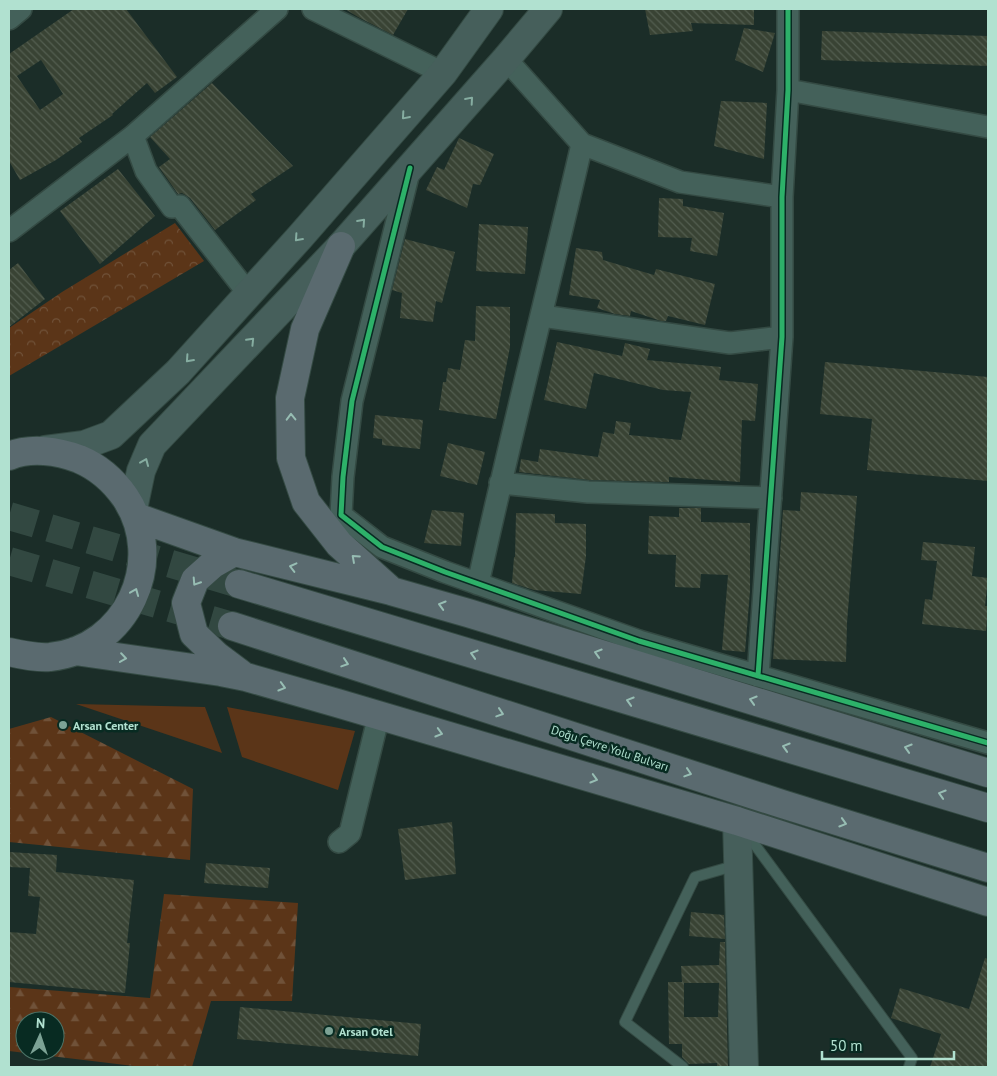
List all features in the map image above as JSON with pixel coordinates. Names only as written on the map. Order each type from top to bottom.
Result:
[{"type":"highway","points":[[341,246],[305,329],[290,398],[291,458],[306,502],[339,544],[391,591]]},
{"type":"highway","points":[[9,652],[25,656],[50,656],[75,651],[100,638],[121,618],[136,593],[143,565],[142,537],[135,513],[116,484],[93,465],[65,454],[22,453]]},
{"type":"highway","points":[[135,513],[234,552],[391,591],[468,613],[988,773]]},
{"type":"highway","points":[[234,552],[213,564],[195,580],[186,603],[194,634],[217,656],[246,677]]},
{"type":"highway","points":[[239,584],[988,808]]},
{"type":"highway","name":"Doğu Çevre Yolu Bulvarı","points":[[232,626],[782,804],[988,868]]},
{"type":"highway","points":[[75,651],[246,677],[737,821],[988,902]]},
{"type":"main road","points":[[22,453],[84,446],[111,435],[178,372],[443,73],[489,9]]},
{"type":"main road","points":[[135,513],[141,472],[152,445],[341,246],[548,9]]},
{"type":"main road","points":[[737,821],[744,1067]]},
{"type":"street","points":[[9,19],[21,9]]},
{"type":"street","points":[[9,232],[133,136],[277,9]]},
{"type":"street","points":[[312,9],[443,73]]},
{"type":"street","points":[[758,676],[782,337],[782,197],[788,90],[788,9]]},
{"type":"street","points":[[506,59],[582,144],[680,182],[782,197]]},
{"type":"street","points":[[788,90],[988,127]]},
{"type":"street","points":[[133,136],[146,171],[172,207],[180,206],[248,293]]},
{"type":"street","points":[[478,584],[500,483],[542,316],[582,144]]},
{"type":"street","points":[[410,168],[352,401],[343,477],[341,515],[382,548],[639,641],[988,743]]},
{"type":"street","points":[[542,316],[730,342],[782,337]]},
{"type":"street","points":[[500,483],[588,492],[771,498]]},
{"type":"street","points":[[339,842],[350,833],[379,715]]},
{"type":"lane","points":[[737,821],[912,1058],[909,1067]]},
{"type":"lane","points":[[683,1067],[625,1022],[694,877],[739,865]]},
{"type":"green space","points":[[175,223],[204,261],[9,376],[9,328],[62,292]]},
{"type":"green space","points":[[76,704],[205,707],[222,753]]},
{"type":"green space","points":[[227,707],[355,731],[338,790],[242,757]]},
{"type":"green space","points":[[51,717],[193,789],[190,860],[9,842],[9,729]]},
{"type":"green space","points":[[164,894],[298,903],[292,1001],[211,1001],[192,1067],[142,1067],[65,1058],[65,1011],[15,1011],[15,1052],[9,1051],[9,987],[150,998]]},
{"type":"building","points":[[74,9],[126,9],[177,77],[155,93],[147,83],[113,115],[79,138],[82,142],[56,160],[20,180],[9,161],[9,54]],"holes":[[[41,60],[63,94],[40,110],[17,76]]]},
{"type":"building","points":[[345,9],[408,9],[393,35]]},
{"type":"building","points":[[645,9],[754,9],[754,25],[691,23],[693,31],[650,35]]},
{"type":"building","points":[[744,28],[775,33],[763,72],[735,60]]},
{"type":"building","points":[[822,31],[988,36],[988,66],[821,60]]},
{"type":"building","points":[[212,83],[293,166],[251,194],[256,200],[215,230],[190,198],[182,193],[178,194],[159,167],[170,159],[150,137]]},
{"type":"building","points":[[721,101],[767,103],[764,159],[714,146]]},
{"type":"building","points":[[459,138],[494,154],[480,185],[473,184],[467,208],[426,190],[437,167],[444,170]]},
{"type":"building","points":[[118,169],[155,216],[100,264],[60,211]]},
{"type":"building","points":[[659,198],[683,199],[683,206],[724,213],[717,256],[690,251],[692,238],[658,237]]},
{"type":"building","points":[[479,224],[528,227],[525,274],[476,271]]},
{"type":"building","points":[[405,239],[455,252],[442,303],[436,301],[433,322],[400,318],[402,293],[392,290]]},
{"type":"building","points":[[576,248],[602,252],[603,260],[654,275],[656,269],[715,284],[705,325],[668,316],[666,321],[661,321],[631,311],[630,316],[615,314],[597,308],[600,300],[569,295]]},
{"type":"building","points":[[18,263],[45,299],[9,327],[9,270]]},
{"type":"building","points":[[476,306],[510,307],[510,347],[496,419],[439,410],[443,382],[446,382],[448,368],[460,370],[465,340],[475,341]]},
{"type":"building","points":[[557,342],[622,356],[625,343],[650,349],[647,360],[721,367],[719,380],[758,384],[755,421],[742,420],[740,482],[669,477],[669,482],[589,480],[519,472],[521,459],[538,462],[540,449],[598,457],[603,432],[614,434],[616,421],[631,423],[629,435],[681,440],[691,392],[663,390],[594,373],[586,409],[544,400]]},
{"type":"building","points":[[825,362],[988,377],[988,481],[867,470],[872,419],[820,414]]},
{"type":"building","points":[[375,415],[423,420],[420,449],[382,445],[382,439],[373,438]]},
{"type":"building","points":[[448,443],[485,452],[477,485],[440,476]]},
{"type":"building","points":[[801,492],[857,496],[847,623],[846,662],[773,659],[783,510],[800,511]]},
{"type":"building","points":[[679,508],[701,508],[701,522],[750,523],[750,591],[745,652],[722,650],[728,575],[701,574],[700,588],[675,587],[676,555],[648,554],[649,516],[679,517]]},
{"type":"building","points":[[432,510],[464,513],[461,546],[424,543]]},
{"type":"building","points":[[516,513],[555,514],[555,523],[586,524],[586,556],[581,594],[534,590],[512,583],[515,557]]},
{"type":"building","points":[[923,542],[975,547],[972,576],[988,578],[985,606],[988,606],[986,631],[922,624],[925,599],[932,600],[937,561],[921,560]]},
{"type":"building","points":[[452,822],[456,874],[405,880],[398,829]]},
{"type":"building","points":[[9,852],[57,855],[56,872],[134,880],[127,943],[130,943],[125,993],[9,982],[9,932],[36,934],[40,897],[28,896],[30,868],[9,867]]},
{"type":"building","points":[[206,863],[270,868],[268,888],[204,883]]},
{"type":"building","points":[[691,912],[724,915],[725,939],[689,936]]},
{"type":"building","points":[[720,942],[725,942],[728,1067],[717,1067],[717,1063],[689,1064],[682,1057],[682,1044],[669,1044],[668,982],[682,982],[681,966],[719,965]],"holes":[[[684,983],[719,983],[718,1017],[684,1017]]]},
{"type":"building","points":[[985,958],[988,959],[988,1067],[930,1067],[941,1034],[891,1018],[900,988],[969,1009]]},
{"type":"building","name":"Arsan Otel","points":[[240,1007],[421,1024],[418,1056],[237,1039]]},
{"type":"tunnel","points":[[9,516],[239,584]]},
{"type":"tunnel","points":[[9,561],[232,626]]},
{"type":"cycle path","points":[[758,676],[782,337],[782,197],[788,90],[788,9]]},
{"type":"cycle path","points":[[410,168],[352,401],[343,477],[341,515],[382,547],[445,572],[639,641],[988,743]]},
{"type":"place","name":"Arsan Center","points":[[63,725]]},
{"type":"place","name":"Arsan Otel","points":[[329,1031]]}]
